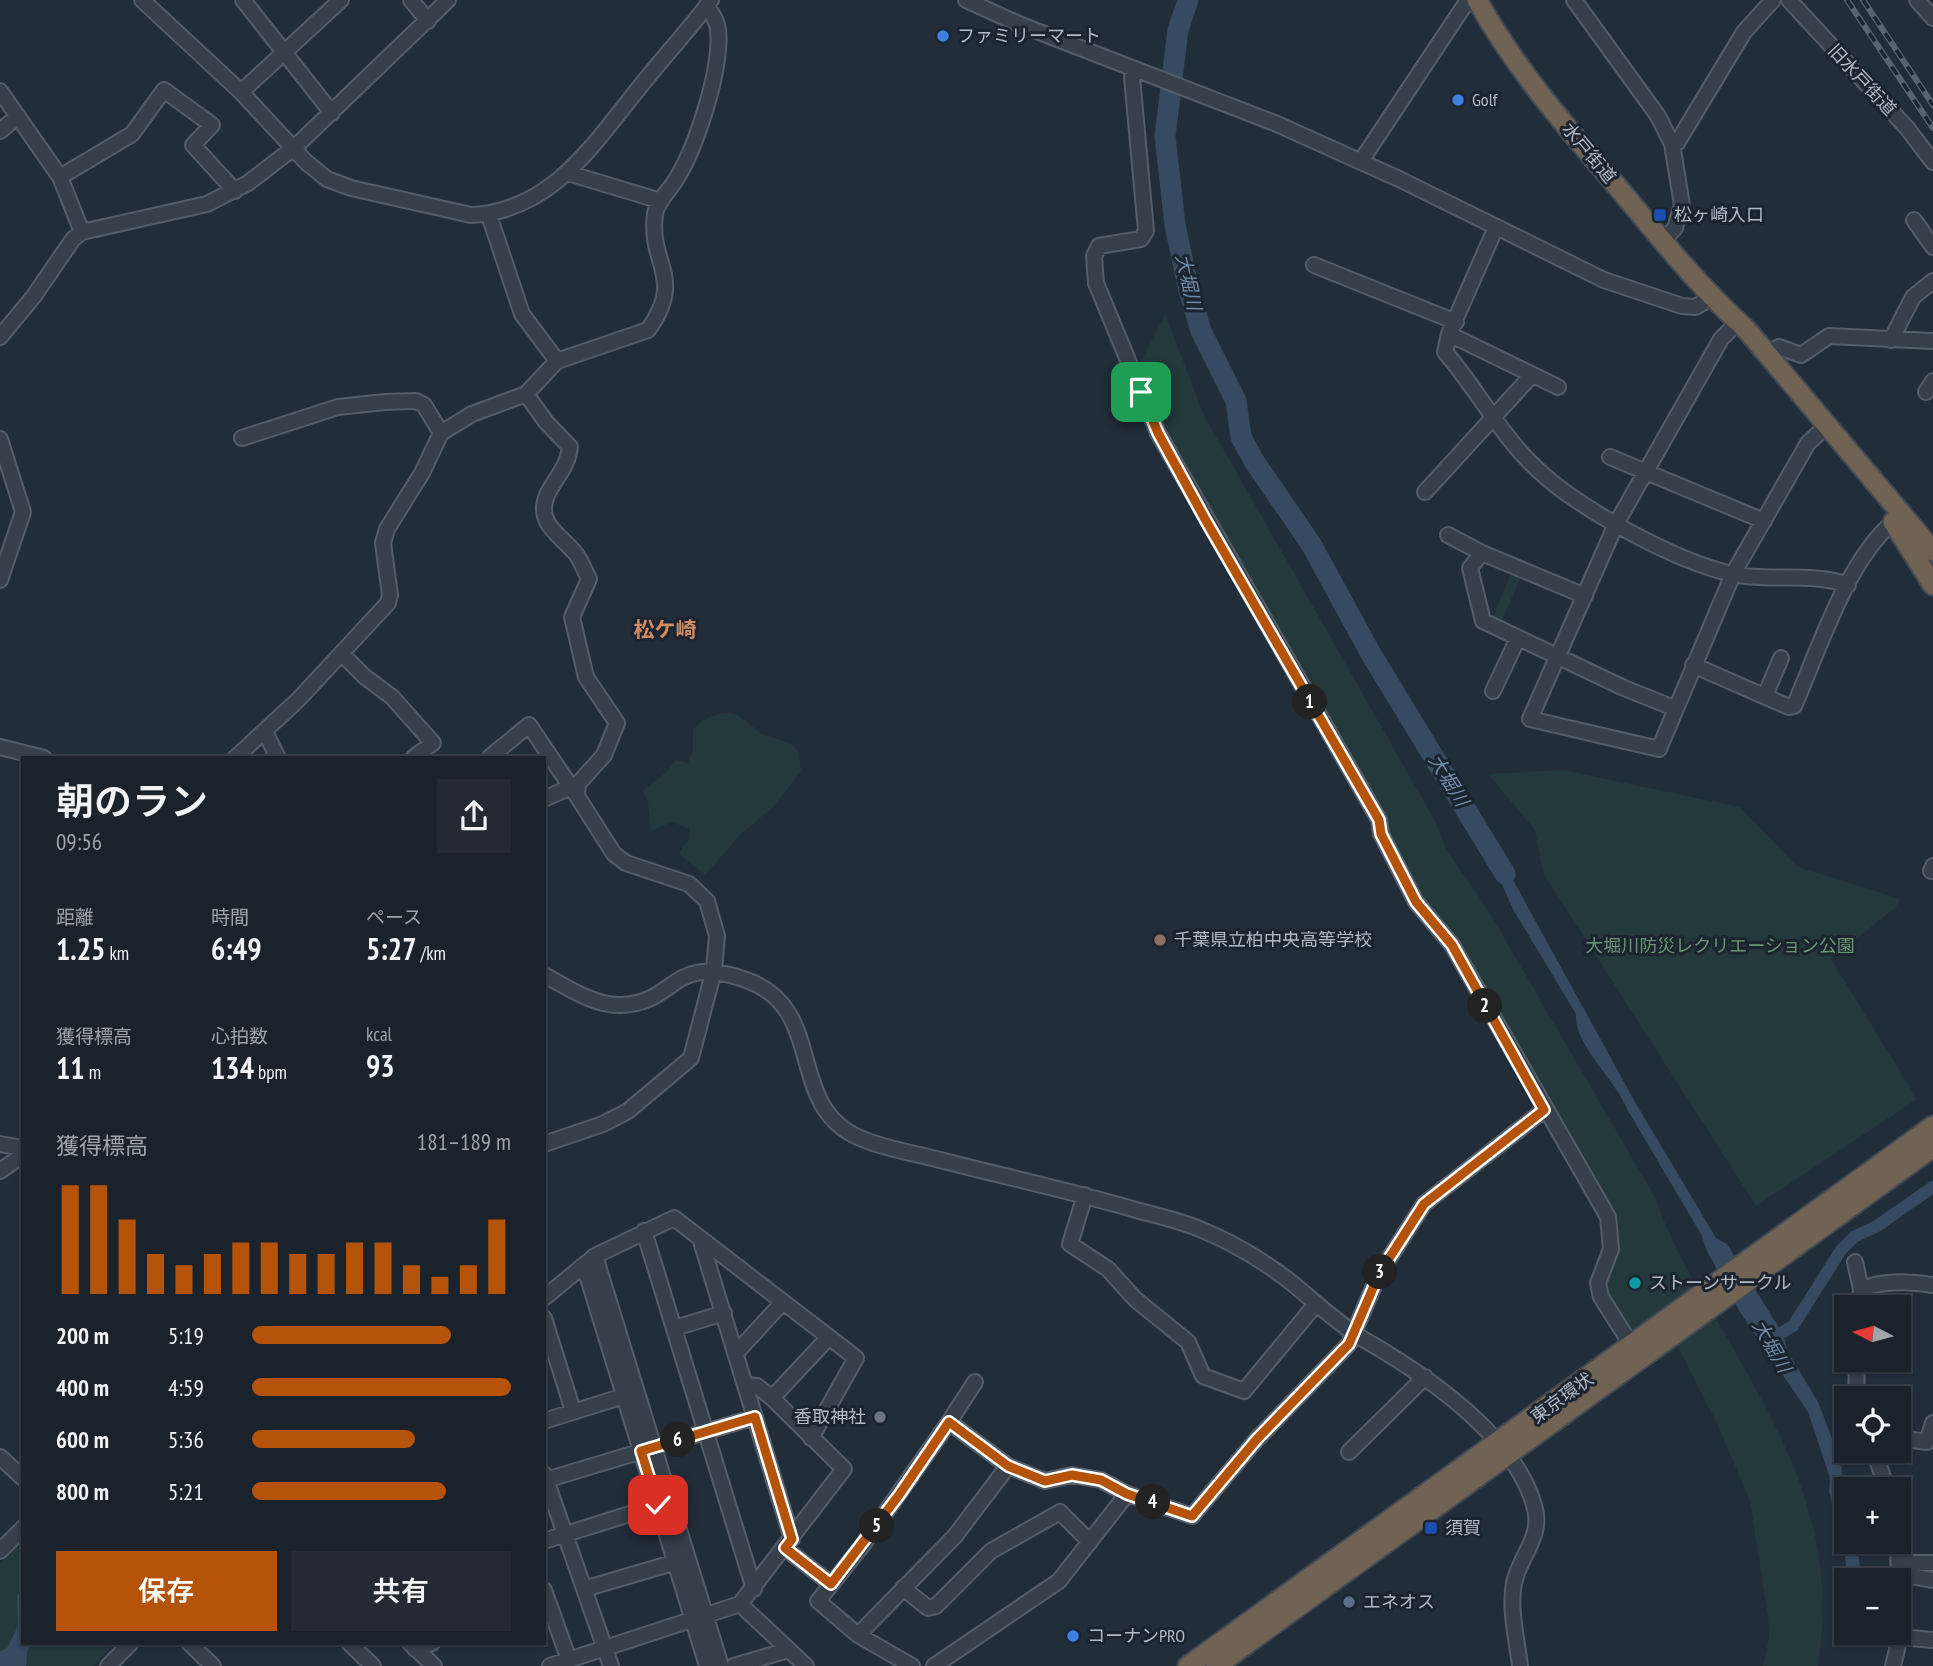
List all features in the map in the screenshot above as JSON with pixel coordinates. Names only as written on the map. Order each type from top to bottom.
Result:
[{"type":"highway","name":"水戸街道","points":[[1476,0],[1541,96],[1712,298],[1746,328],[1933,551]]},
{"type":"highway","name":"水戸街道","points":[[1712,298],[1730,330],[1933,568]]},
{"type":"highway","points":[[1876,483],[1900,501],[1933,536]]},
{"type":"highway","points":[[1894,522],[1933,585]]},
{"type":"highway","name":"東京環状","points":[[1216,1666],[1502,1450],[1705,1303],[1933,1126]]},
{"type":"highway","name":"東京環状","points":[[1764,1258],[1933,1147]]},
{"type":"highway","name":"東京環状","points":[[1188,1666],[1502,1450],[1632,1346],[1705,1303]]},
{"type":"street","points":[[142,0],[241,92],[327,179],[351,188],[458,214],[489,215],[519,206],[568,173],[709,3],[718,31],[715,64],[705,110],[688,156],[656,209],[652,234],[664,267],[666,300],[656,319],[648,330],[557,361],[526,394],[472,414],[441,433],[422,473],[387,529],[383,543],[388,603],[342,654],[237,756]]},
{"type":"street","points":[[243,0],[331,113]]},
{"type":"street","points":[[241,92],[341,0]]},
{"type":"street","points":[[411,0],[428,21]]},
{"type":"street","points":[[0,337],[34,296],[73,239],[82,232],[207,204],[235,191],[295,148],[448,0]]},
{"type":"street","points":[[966,0],[1199,96],[1277,124],[1361,161],[1604,280],[1670,303],[1695,307],[1712,298]]},
{"type":"street","points":[[1361,161],[1468,0]]},
{"type":"street","points":[[1574,0],[1658,116],[1672,144],[1682,205],[1675,228],[1663,242]]},
{"type":"street","points":[[1672,144],[1677,143],[1744,32],[1773,0]]},
{"type":"street","name":"旧水戸街道","points":[[1789,0],[1907,128],[1933,162]]},
{"type":"street","points":[[1917,0],[1933,19]]},
{"type":"street","points":[[1137,71],[1132,77],[1146,231],[1141,239],[1099,246],[1094,256],[1096,283],[1118,340],[1158,433],[1379,820],[1381,834],[1416,902],[1452,945],[1544,1110],[1608,1217],[1611,1249],[1598,1283],[1601,1297],[1632,1346]]},
{"type":"street","points":[[60,177],[132,134],[164,90],[212,125],[193,145],[235,191]]},
{"type":"street","points":[[0,91],[60,177],[82,232]]},
{"type":"street","points":[[0,131],[18,117]]},
{"type":"street","points":[[568,173],[661,201]]},
{"type":"street","points":[[489,215],[522,314],[557,361]]},
{"type":"street","points":[[1914,220],[1933,247]]},
{"type":"street","points":[[1496,227],[1452,328],[1445,352],[1535,468],[1573,498],[1616,524],[1701,563],[1733,574],[1848,585]]},
{"type":"street","points":[[1314,265],[1452,328],[1532,375],[1558,387]]},
{"type":"street","points":[[1891,340],[1913,297],[1933,281]]},
{"type":"street","points":[[1730,330],[1721,340],[1616,524],[1530,719],[1659,749],[1674,708],[1733,574],[1808,443],[1819,433]]},
{"type":"street","points":[[1767,354],[1779,347],[1801,355],[1829,337],[1933,341]]},
{"type":"street","points":[[1425,492],[1532,375]]},
{"type":"street","points":[[526,394],[546,422],[570,447],[567,465],[543,505],[544,517],[550,529],[577,555],[589,579],[572,617],[586,677],[617,723],[604,755],[574,792]]},
{"type":"street","points":[[242,438],[338,407],[416,401],[424,405],[441,433]]},
{"type":"street","points":[[0,439],[23,512],[0,580]]},
{"type":"street","points":[[1610,457],[1764,521]]},
{"type":"street","points":[[1693,665],[1789,707],[1794,706],[1848,585],[1882,531],[1894,522]]},
{"type":"street","points":[[1448,535],[1482,553],[1585,596]]},
{"type":"street","points":[[1482,553],[1470,568],[1483,621],[1624,688],[1674,708]]},
{"type":"street","points":[[1493,691],[1518,638]]},
{"type":"street","points":[[342,654],[365,677],[392,697],[433,743],[416,756]]},
{"type":"street","points":[[1765,696],[1781,658]]},
{"type":"street","points":[[491,756],[529,725],[614,854],[626,863],[682,881],[706,901],[717,936],[714,970],[691,1058],[628,1111],[603,1124],[546,1143]]},
{"type":"street","points":[[264,732],[277,756]]},
{"type":"street","points":[[0,747],[36,756]]},
{"type":"street","points":[[546,799],[574,792]]},
{"type":"street","points":[[546,976],[583,995],[618,1006],[640,1003],[694,971],[714,970],[768,990],[792,1014],[815,1091],[823,1107],[849,1132],[884,1146],[1085,1195],[1206,1231],[1272,1269],[1354,1334],[1425,1377],[1502,1450],[1536,1509],[1534,1541],[1519,1569],[1512,1601],[1520,1666]]},
{"type":"street","points":[[949,1422],[1008,1466],[1045,1481],[1072,1475],[1101,1480],[1127,1494],[1192,1516],[1257,1439],[1340,1356],[1354,1334],[1379,1274],[1424,1204],[1544,1110]]},
{"type":"street","points":[[0,1144],[21,1148]]},
{"type":"street","points":[[0,1171],[21,1156]]},
{"type":"street","points":[[1085,1195],[1070,1244],[1108,1269],[1135,1299],[1188,1342],[1203,1376],[1244,1391],[1316,1304]]},
{"type":"street","points":[[546,1296],[589,1261],[674,1218],[856,1357],[811,1437]]},
{"type":"street","points":[[645,1231],[754,1590]]},
{"type":"street","points":[[700,1238],[746,1385],[789,1543],[831,1584]]},
{"type":"street","points":[[589,1261],[624,1396],[648,1449],[658,1505],[676,1562],[721,1666]]},
{"type":"street","points":[[589,1261],[699,1618],[708,1666]]},
{"type":"street","points":[[1855,1262],[1860,1295]]},
{"type":"street","points":[[1861,1289],[1874,1284],[1902,1282],[1933,1284]]},
{"type":"street","points":[[736,1353],[783,1302]]},
{"type":"street","points":[[675,1328],[724,1313]]},
{"type":"street","points":[[546,1324],[573,1411]]},
{"type":"street","points":[[772,1398],[829,1337]]},
{"type":"street","points":[[1349,1452],[1425,1377]]},
{"type":"street","points":[[912,1666],[858,1635],[818,1601],[899,1495],[975,1382]]},
{"type":"street","points":[[550,1666],[740,1604],[754,1590],[844,1469],[772,1398],[757,1386],[746,1385]]},
{"type":"street","points":[[546,1420],[624,1396]]},
{"type":"street","points":[[546,1477],[755,1417]]},
{"type":"street","points":[[1911,1440],[1927,1442],[1933,1423]]},
{"type":"street","points":[[0,1457],[21,1476]]},
{"type":"street","points":[[858,1635],[956,1536],[1008,1466]]},
{"type":"street","points":[[546,1480],[611,1666]]},
{"type":"street","points":[[934,1666],[1059,1580],[1127,1494]]},
{"type":"street","points":[[546,1540],[658,1505]]},
{"type":"street","points":[[904,1588],[928,1608],[936,1606],[991,1551],[1059,1512],[1090,1542]]},
{"type":"street","points":[[0,1552],[21,1530]]},
{"type":"street","points":[[584,1589],[676,1562]]},
{"type":"street","points":[[1905,1568],[1933,1563]]},
{"type":"street","points":[[1911,1573],[1933,1580]]},
{"type":"street","points":[[546,1599],[569,1660]]},
{"type":"street","points":[[740,1604],[806,1666]]},
{"type":"street","points":[[1911,1638],[1933,1640]]},
{"type":"street","points":[[108,1666],[129,1645]]},
{"type":"street","points":[[191,1645],[212,1666]]},
{"type":"street","points":[[351,1645],[373,1666]]},
{"type":"street","points":[[1893,1666],[1898,1645]]},
{"type":"street","points":[[412,1646],[434,1666]]},
{"type":"street","points":[[734,1666],[788,1650]]},
{"type":"green space","points":[[1165,314],[1204,415],[1435,821],[1446,849],[1488,910],[1656,1199],[1684,1262],[1784,1445],[1801,1485],[1821,1570],[1822,1616],[1818,1666],[1763,1666],[1769,1638],[1768,1616],[1750,1501],[1717,1423],[1660,1312],[1629,1334],[1613,1309],[1605,1282],[1616,1243],[1422,904],[1162,432],[1136,371]]},
{"type":"green space","points":[[1514,566],[1524,569],[1499,628],[1490,624]]},
{"type":"green space","points":[[726,713],[738,715],[762,734],[792,744],[799,752],[801,771],[773,807],[741,834],[705,875],[679,854],[684,844],[690,840],[689,829],[672,822],[651,831],[648,803],[643,790],[668,771],[675,760],[688,763],[693,750],[693,729],[708,718]]},
{"type":"green space","name":"大堀川防災レクリエーション公園","points":[[1563,770],[1740,807],[1798,867],[1901,899],[1895,908],[1831,959],[1917,1099],[1756,1206],[1543,873],[1535,830],[1488,774]]},
{"type":"green space","points":[[21,1542],[21,1645],[113,1645],[93,1666],[0,1666],[0,1563]]},
{"type":"water","points":[[1496,849],[1635,1102],[1716,1238],[1727,1244],[1783,1334],[1788,1352],[1818,1402],[1834,1443],[1834,1463],[1841,1463],[1843,1477],[1834,1477],[1834,1511],[1829,1492],[1830,1478],[1808,1412],[1740,1312],[1707,1251],[1701,1234],[1622,1098],[1588,1050],[1577,1026],[1576,1014],[1514,911],[1488,854]]},
{"type":"water","points":[[1845,1554],[1858,1554],[1860,1568],[1846,1568]]},
{"type":"water","points":[[21,1589],[21,1645],[32,1645],[27,1651],[26,1666],[0,1666],[0,1651],[7,1648],[18,1626],[17,1596]]},
{"type":"waterway","name":"大堀川","points":[[1188,0],[1178,30],[1165,136],[1175,225],[1189,291],[1201,331],[1236,401],[1241,437],[1254,461],[1311,544],[1371,654],[1505,874]]},
{"type":"waterway","points":[[1771,1339],[1793,1326],[1841,1250],[1854,1237],[1877,1226],[1933,1187]]},
{"type":"railway","points":[[1847,0],[1933,128]]},
{"type":"railway","points":[[1863,0],[1933,105]]},
{"type":"place","name":"ファミリーマート","points":[[943,36]]},
{"type":"place","name":"Golf","points":[[1458,100]]},
{"type":"place","name":"松ヶ崎入口","points":[[1660,215]]},
{"type":"place","name":"千葉県立柏中央高等学校","points":[[1160,940]]},
{"type":"place","name":"ストーンサークル","points":[[1635,1283]]},
{"type":"place","name":"香取神社","points":[[880,1417]]},
{"type":"place","name":"須賀","points":[[1431,1528]]},
{"type":"place","name":"エネオス","points":[[1349,1602]]},
{"type":"place","name":"コーナンPRO","points":[[1073,1636]]},
{"type":"district","name":"松ケ崎","points":[[665,630]]},
{"type":"route","points":[[658,1505],[641,1451],[755,1417],[792,1539],[785,1548],[831,1584],[862,1546],[949,1422],[1008,1466],[1045,1481],[1072,1475],[1101,1480],[1127,1494],[1192,1516],[1257,1439],[1349,1344],[1379,1274],[1424,1204],[1544,1110],[1452,945],[1443,939],[1416,902],[1381,834],[1379,820],[1205,519],[1158,433],[1141,392]]}]
